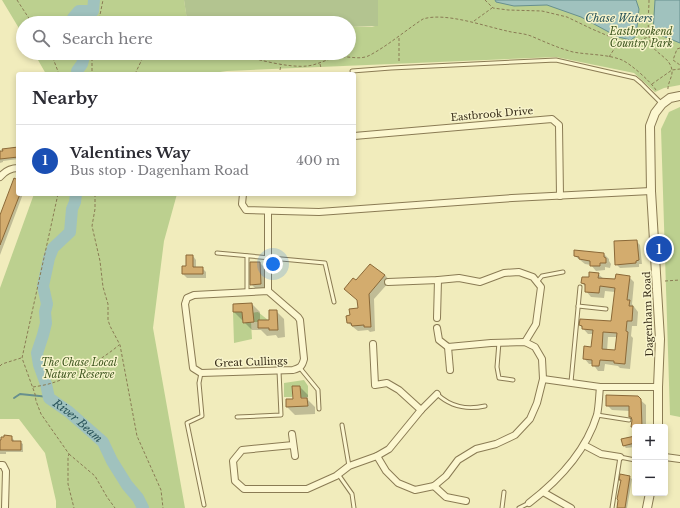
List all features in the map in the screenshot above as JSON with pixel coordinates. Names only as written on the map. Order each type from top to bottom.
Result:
[{"type":"street","name":"Dagenham Road","points":[[658,424],[660,339],[651,191],[650,126],[655,113],[662,104],[670,98],[680,96]]},
{"type":"street","name":"Eastbrook Drive","points":[[356,136],[552,119],[559,125],[560,196]]},
{"type":"street","points":[[0,177],[4,172],[16,168]]},
{"type":"street","points":[[243,196],[242,204],[246,210],[319,212],[651,191]]},
{"type":"street","points":[[268,211],[268,291]]},
{"type":"street","points":[[388,282],[459,278],[480,282],[504,273],[519,272],[533,277],[541,287],[536,324],[525,342]]},
{"type":"street","points":[[437,318],[438,280]]},
{"type":"street","name":"Great Cullings","points":[[268,291],[296,314],[300,320],[304,360],[300,368],[279,371],[201,374],[193,368],[185,304],[186,300],[190,296],[194,295],[247,293],[268,291]]},
{"type":"street","points":[[437,328],[440,340],[448,347],[450,370]]},
{"type":"street","points":[[377,456],[386,471],[398,483],[415,490],[434,486],[446,476],[458,460],[476,449],[496,444],[515,435],[530,419],[537,403],[542,379],[542,359],[535,347],[525,342],[499,342],[448,347]]},
{"type":"street","points":[[373,344],[374,385],[387,383],[399,390],[421,410]]},
{"type":"street","points":[[542,379],[600,387],[658,387]]},
{"type":"street","points":[[529,505],[563,473],[584,445],[596,415],[600,387]]},
{"type":"street","points":[[293,445],[242,450],[233,461],[235,481],[244,489],[307,489],[338,474],[349,466],[377,456],[389,449],[421,410],[437,394]]},
{"type":"street","points":[[292,434],[295,456]]},
{"type":"street","points":[[584,445],[601,454],[620,457]]},
{"type":"street","points":[[668,457],[680,459]]},
{"type":"street","points":[[0,465],[3,465],[6,471],[5,508]]},
{"type":"street","points":[[434,486],[446,497],[466,501]]},
{"type":"street","points":[[543,492],[571,508]]},
{"type":"street","points":[[647,508],[649,496]]},
{"type":"lane","points":[[352,71],[556,60],[635,78],[641,82],[662,104]]},
{"type":"lane","points":[[217,253],[325,263],[334,302]]},
{"type":"lane","points":[[246,256],[247,293]]},
{"type":"lane","points":[[537,282],[542,276],[563,272]]},
{"type":"lane","points":[[571,382],[580,287]]},
{"type":"lane","points":[[578,306],[606,309]]},
{"type":"lane","points":[[499,342],[497,367],[499,378],[513,380]]},
{"type":"lane","name":"Great Cullings","points":[[300,368],[318,390],[319,409]]},
{"type":"lane","points":[[237,417],[281,415],[279,371]]},
{"type":"lane","name":"Great Cullings","points":[[201,374],[198,382],[202,416],[187,423],[204,505]]},
{"type":"lane","points":[[437,394],[445,402],[451,404],[469,408],[485,406]]},
{"type":"lane","points":[[596,415],[629,420]]},
{"type":"lane","points":[[342,425],[349,466]]},
{"type":"lane","points":[[612,508],[620,457],[632,459]]},
{"type":"lane","points":[[338,474],[352,494],[354,508]]},
{"type":"lane","points":[[502,508],[504,492]]},
{"type":"lane","points":[[518,508],[529,505]]},
{"type":"path","points":[[17,0],[27,16]]},
{"type":"path","points":[[100,16],[103,0]]},
{"type":"path","points":[[486,0],[493,8]]},
{"type":"path","points":[[649,0],[650,36],[652,46],[668,60],[672,70],[668,88],[670,98]]},
{"type":"path","points":[[473,22],[493,8],[542,11],[567,17],[592,30],[613,38],[618,42],[634,43],[650,36]]},
{"type":"path","points":[[356,58],[362,59],[372,54],[415,24],[428,18],[449,19],[473,22],[530,36],[539,41],[573,52],[622,60],[652,84],[657,94]]},
{"type":"path","points":[[398,37],[399,68]]},
{"type":"path","points":[[609,57],[618,42]]},
{"type":"path","points":[[680,48],[675,51],[674,60],[680,65]]},
{"type":"path","points":[[53,60],[57,72]]},
{"type":"path","points":[[92,60],[92,72]]},
{"type":"path","points":[[136,72],[142,60]]},
{"type":"path","points":[[261,60],[291,67],[306,66],[328,60]]},
{"type":"path","points":[[320,63],[321,68]]},
{"type":"path","points":[[280,70],[282,64]]},
{"type":"path","points":[[652,84],[672,70],[680,69]]},
{"type":"path","points":[[58,196],[22,358],[35,394],[40,414],[69,454],[95,476],[115,508]]},
{"type":"path","points":[[95,196],[95,209],[92,226],[100,262],[102,288],[108,304],[108,320],[120,345],[136,436],[161,490],[163,508]]},
{"type":"path","points":[[657,281],[680,280]]},
{"type":"path","points":[[33,388],[51,383],[81,370],[110,353],[120,345]]},
{"type":"path","points":[[0,366],[22,358]]},
{"type":"path","points":[[69,454],[68,484],[74,508]]},
{"type":"green space","points":[[2,0],[184,0],[187,16],[16,16],[16,23]]},
{"type":"green space","points":[[184,0],[378,0],[378,26],[356,27],[356,16],[186,16]]},
{"type":"green space","name":"Eastbrookend Country Park","points":[[378,0],[680,0],[680,85],[664,88],[655,92],[634,73],[556,57],[220,72],[45,72],[38,60],[356,60],[356,27],[372,27],[378,25]]},
{"type":"green space","points":[[680,107],[680,417],[670,415],[661,129],[669,112]]},
{"type":"green space","name":"The Chase Local Nature Reserve","points":[[33,196],[176,196],[164,241],[153,328],[185,508],[56,508],[56,501],[45,453],[19,419],[0,419],[0,288]]},
{"type":"green space","points":[[233,312],[242,312],[243,323],[251,322],[252,339],[234,343]]},
{"type":"green space","points":[[258,312],[268,320],[258,320],[258,322],[251,322],[251,313]]},
{"type":"green space","points":[[304,380],[308,386],[308,397],[301,397],[300,386],[292,386],[292,397],[284,397],[284,383]]},
{"type":"water","name":"Chase Waters","points":[[495,0],[636,0],[639,9],[636,36],[631,40],[618,37],[581,17],[547,5],[514,6],[496,2]]},
{"type":"water","points":[[655,0],[680,0],[680,43],[653,32]]},
{"type":"building","points":[[16,147],[16,157],[0,159],[0,151],[3,151],[2,149]]},
{"type":"building","points":[[14,178],[16,179],[16,196],[19,196],[0,245],[0,215]]},
{"type":"building","points":[[637,240],[639,260],[636,261],[636,263],[615,265],[614,241]]},
{"type":"building","points":[[574,250],[604,253],[606,263],[600,263],[600,266],[590,266],[590,261],[579,259],[579,257],[574,256]]},
{"type":"building","points":[[186,255],[193,255],[193,267],[203,267],[203,274],[182,274],[182,266],[186,266]]},
{"type":"building","points":[[250,262],[260,262],[261,284],[250,285]]},
{"type":"building","points":[[370,264],[385,275],[369,294],[371,327],[364,327],[364,325],[352,326],[351,323],[347,323],[346,316],[350,315],[349,309],[358,308],[357,300],[344,289],[353,278],[356,280]]},
{"type":"building","points":[[589,272],[599,273],[598,278],[615,279],[616,274],[630,276],[627,300],[630,300],[629,306],[633,306],[632,321],[627,321],[626,331],[628,332],[625,364],[614,363],[614,361],[600,360],[599,366],[592,366],[592,360],[583,359],[584,346],[591,347],[593,330],[582,329],[582,326],[579,325],[580,319],[611,321],[615,288],[600,286],[599,293],[585,292],[585,284],[581,283],[582,277],[589,277]],"holes":[[[603,332],[617,333],[615,350],[602,349]]]},
{"type":"building","points":[[252,303],[254,322],[243,323],[242,312],[233,312],[233,304]]},
{"type":"building","points":[[269,310],[277,310],[278,330],[258,328],[258,320],[269,320]]},
{"type":"building","points":[[292,386],[300,386],[301,398],[307,398],[308,406],[286,407],[286,399],[293,399]]},
{"type":"building","points":[[606,395],[638,396],[641,399],[642,424],[632,424],[631,427],[632,420],[631,417],[629,417],[629,406],[606,406]]},
{"type":"building","points":[[4,435],[12,436],[12,441],[21,441],[21,450],[0,450],[0,440],[1,437],[4,437]]},
{"type":"building","points":[[632,437],[632,444],[623,446],[621,439]]},
{"type":"building","points":[[620,474],[630,476],[625,508],[617,508],[617,499],[621,480],[619,480]]},
{"type":"waterway","name":"River Beam","points":[[75,16],[79,11],[93,11],[94,0]]},
{"type":"waterway","name":"River Beam","points":[[77,72],[83,60]]},
{"type":"waterway","name":"River Beam","points":[[76,196],[72,209],[70,232],[53,248],[49,258],[43,286],[47,304],[45,312],[46,323],[37,353],[39,365],[49,398],[69,412],[103,442],[112,461],[127,485],[138,498],[143,508]]},
{"type":"waterway","points":[[14,398],[20,394],[49,397]]},
{"type":"place","name":"Valentines Way","points":[[659,249]]}]
